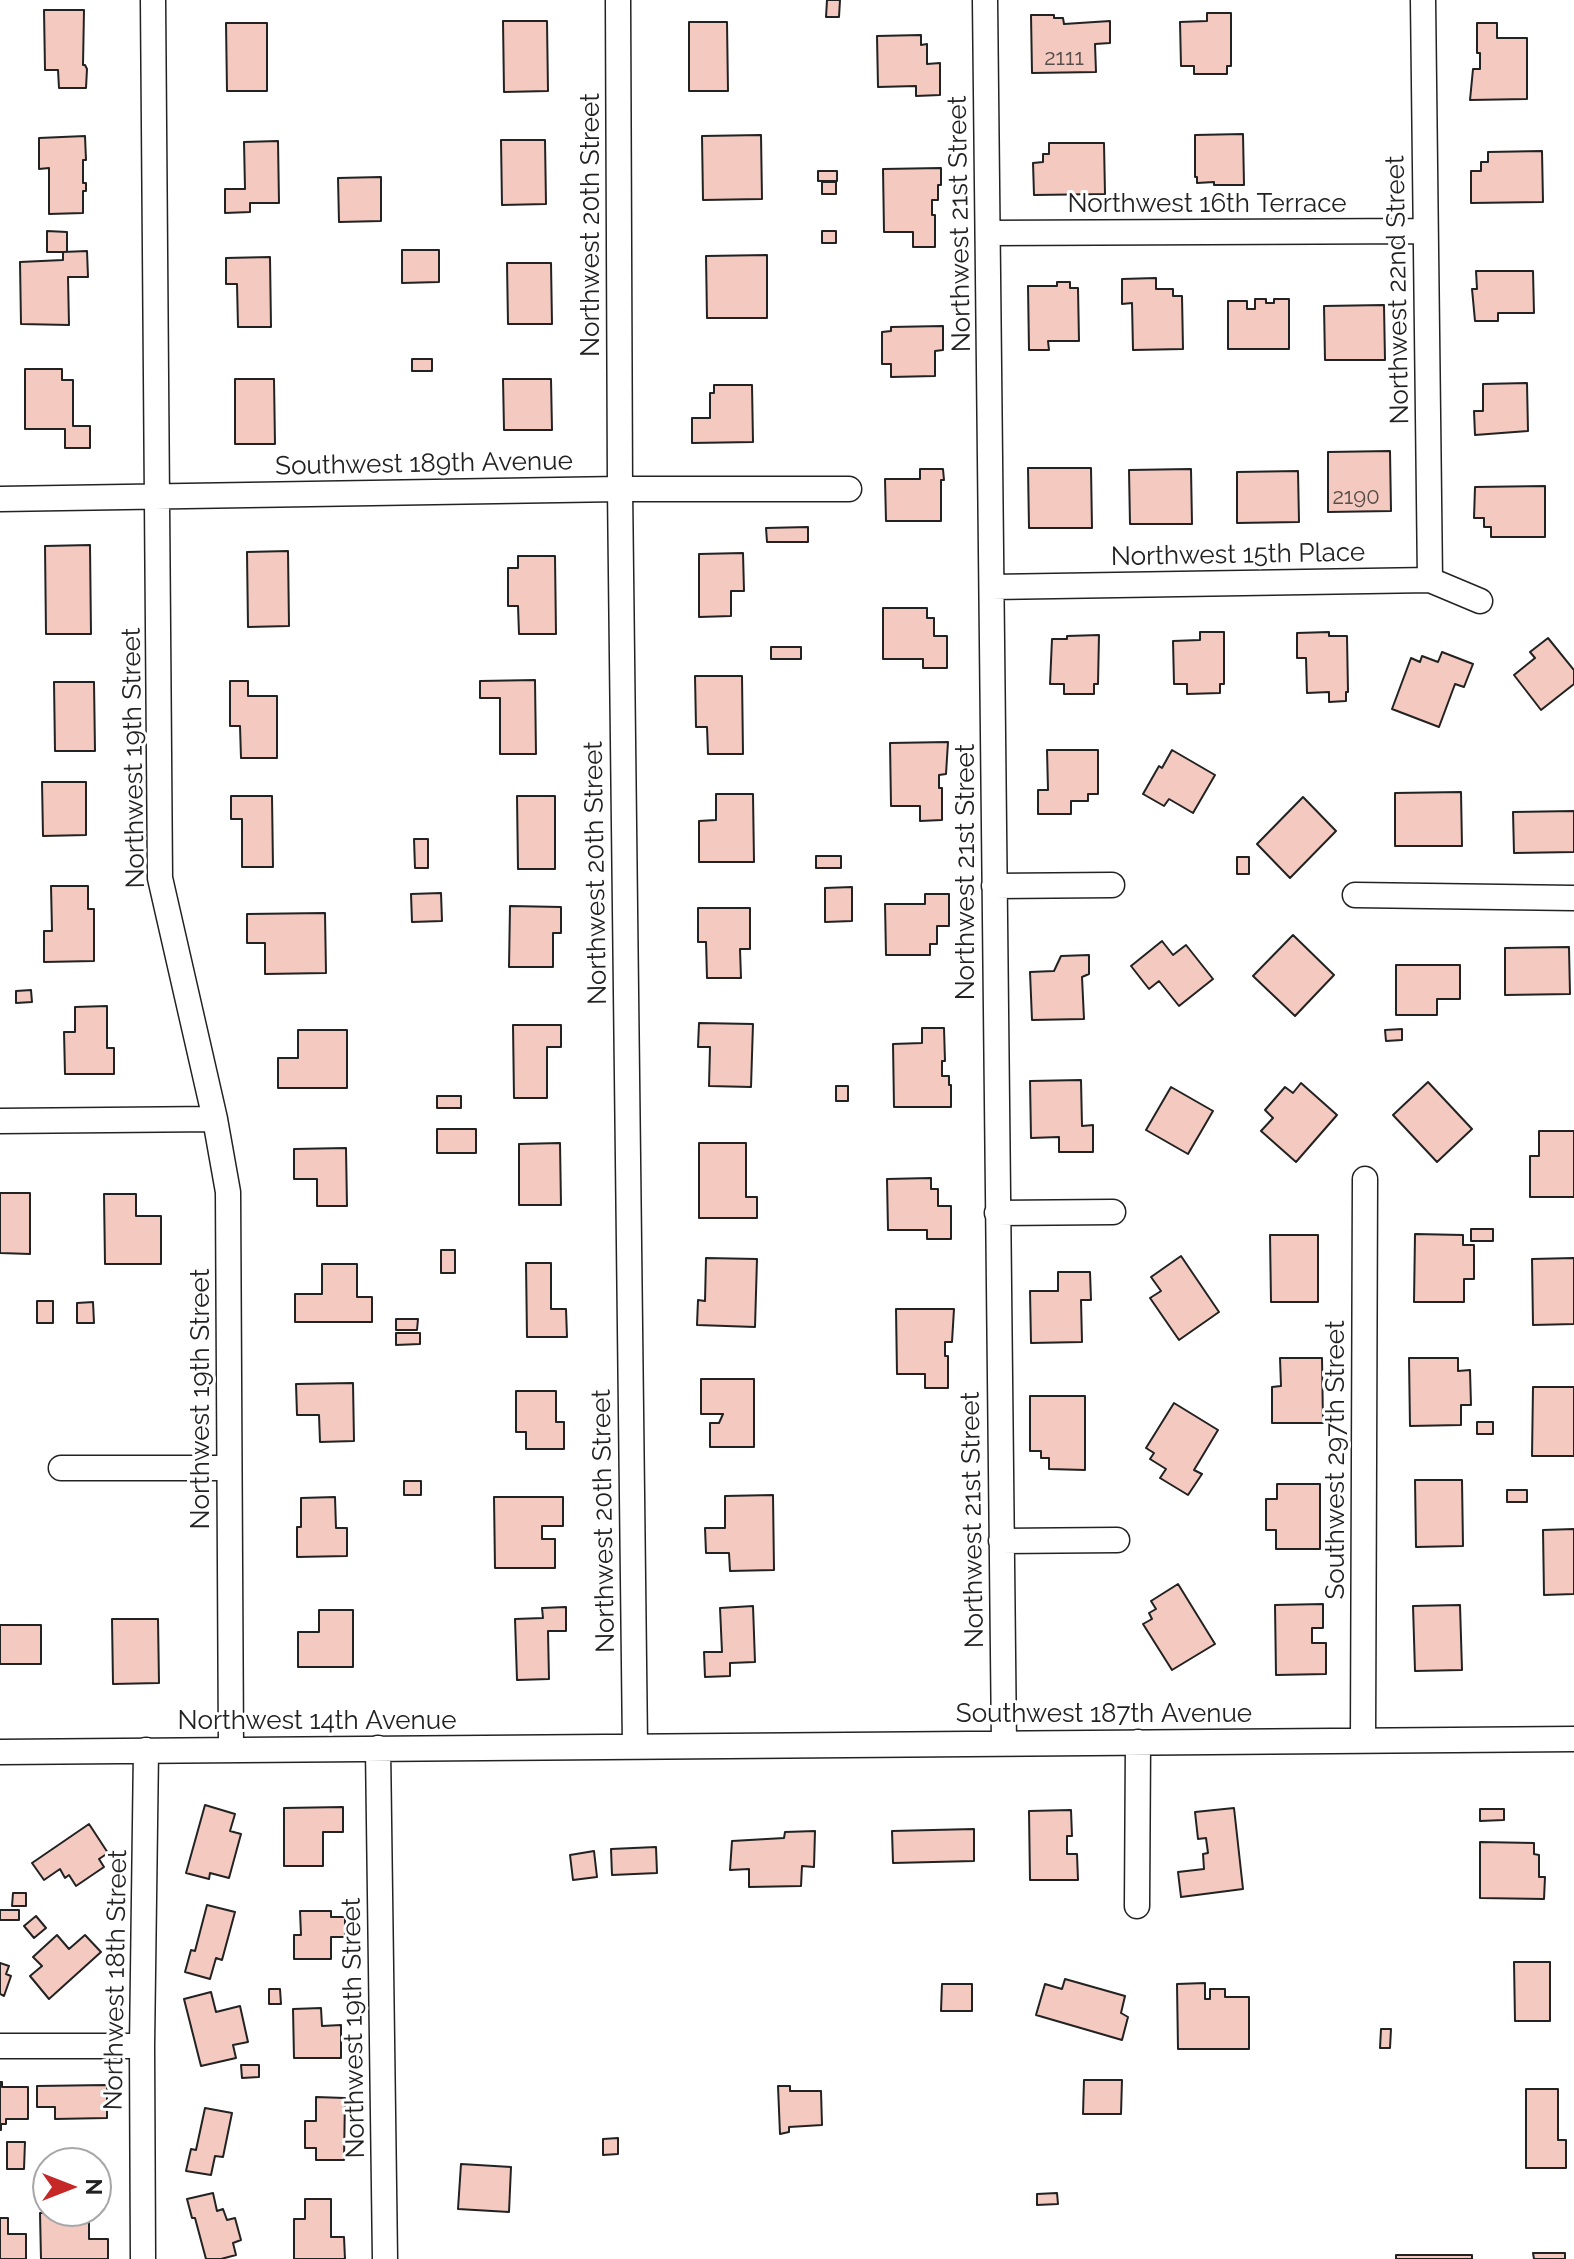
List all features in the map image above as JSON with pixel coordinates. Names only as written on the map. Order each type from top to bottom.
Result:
[{"type":"street","name":"Northwest 19th Street","points":[[153,0],[160,878],[215,1119],[228,1192],[231,1749]]},
{"type":"street","name":"Northwest 20th Street","points":[[618,0],[620,489],[635,1746]]},
{"type":"street","name":"Northwest 21st Street","points":[[985,0],[1004,1743]]},
{"type":"street","name":"Northwest 22nd Street","points":[[1423,0],[1430,580]]},
{"type":"street","name":"Northwest 16th Terrace","points":[[988,233],[1425,231]]},
{"type":"street","name":"Southwest 189th Avenue","points":[[0,499],[620,489],[849,489]]},
{"type":"street","name":"Northwest 15th Place","points":[[992,587],[1430,580],[1480,601]]},
{"type":"street","points":[[994,886],[1112,885]]},
{"type":"street","points":[[1355,895],[1574,898]]},
{"type":"street","points":[[0,1121],[215,1119]]},
{"type":"street","name":"Southwest 297th Street","points":[[1363,1740],[1365,1179]]},
{"type":"street","points":[[997,1213],[1113,1212]]},
{"type":"street","points":[[61,1468],[229,1468]]},
{"type":"street","points":[[1001,1541],[1117,1540]]},
{"type":"street","name":"Southwest 187th Avenue","points":[[635,1746],[1574,1739]]},
{"type":"street","points":[[1137,1906],[1138,1742]]},
{"type":"street","name":"Northwest 14th Avenue","points":[[0,1752],[635,1746]]},
{"type":"street","name":"Northwest 19th Street","points":[[378,1748],[385,2259]]},
{"type":"street","name":"Northwest 18th Street","points":[[143,2259],[146,1750]]},
{"type":"street","points":[[0,2046],[142,2046]]},
{"type":"building","points":[[827,0],[840,0],[839,17],[826,17]]},
{"type":"building","points":[[44,10],[84,10],[83,65],[87,69],[86,88],[59,88],[58,70],[45,70]]},
{"type":"building","points":[[1207,13],[1231,13],[1231,66],[1227,66],[1227,74],[1194,74],[1194,66],[1181,66],[1180,22],[1207,21]]},
{"type":"building","points":[[1031,15],[1054,15],[1054,18],[1063,18],[1064,24],[1110,21],[1110,43],[1095,44],[1096,72],[1032,73]]},
{"type":"building","points":[[503,21],[547,21],[548,91],[504,92]]},
{"type":"building","points":[[689,22],[727,22],[728,91],[689,91]]},
{"type":"building","points":[[226,23],[267,23],[267,91],[227,91]]},
{"type":"building","points":[[1477,23],[1497,23],[1497,38],[1527,38],[1527,99],[1470,100],[1473,69],[1480,69]]},
{"type":"building","points":[[921,35],[921,45],[927,44],[927,64],[940,63],[940,95],[916,96],[916,86],[878,87],[877,36]]},
{"type":"building","points":[[1243,134],[1244,185],[1197,183],[1195,135]]},
{"type":"building","points":[[761,135],[762,199],[703,200],[702,136]]},
{"type":"building","points":[[85,136],[83,183],[86,183],[86,191],[83,191],[83,213],[49,214],[49,168],[39,169],[39,138]]},
{"type":"building","points":[[501,140],[545,140],[546,204],[502,205]]},
{"type":"building","points":[[278,141],[279,203],[250,203],[250,212],[225,213],[225,189],[245,189],[244,142]]},
{"type":"building","points":[[1049,143],[1104,143],[1105,194],[1034,195],[1033,163],[1043,162],[1043,154],[1049,154]]},
{"type":"building","points":[[1542,151],[1543,202],[1471,203],[1471,171],[1481,171],[1481,162],[1488,162],[1488,152]]},
{"type":"building","points":[[941,168],[938,200],[932,200],[935,247],[913,247],[913,232],[884,232],[883,169]]},
{"type":"building","points":[[818,171],[837,171],[837,181],[818,181]]},
{"type":"building","points":[[381,177],[381,221],[339,222],[338,178]]},
{"type":"building","points":[[822,182],[836,182],[836,194],[822,194]]},
{"type":"building","points":[[47,231],[67,232],[67,252],[47,252]]},
{"type":"building","points":[[822,231],[836,231],[836,243],[822,243]]},
{"type":"building","points":[[402,250],[439,250],[439,282],[402,283]]},
{"type":"building","points":[[87,251],[88,277],[68,277],[69,325],[21,324],[20,262],[63,260],[63,252]]},
{"type":"building","points":[[767,255],[767,318],[707,318],[706,256]]},
{"type":"building","points":[[270,257],[271,327],[238,327],[237,284],[226,284],[226,258]]},
{"type":"building","points":[[507,263],[551,263],[552,324],[508,324]]},
{"type":"building","points":[[1476,271],[1533,271],[1534,313],[1498,313],[1498,321],[1475,321],[1472,289],[1477,289]]},
{"type":"building","points":[[1156,278],[1156,289],[1173,289],[1173,296],[1182,296],[1183,349],[1133,350],[1132,303],[1122,304],[1122,279]]},
{"type":"building","points":[[1057,282],[1070,282],[1070,288],[1078,288],[1079,341],[1048,341],[1049,350],[1029,350],[1028,286],[1057,286]]},
{"type":"building","points":[[1255,299],[1274,303],[1274,299],[1289,299],[1289,349],[1228,349],[1228,301],[1247,301],[1247,309],[1255,309]]},
{"type":"building","points":[[1384,305],[1385,360],[1325,360],[1324,306]]},
{"type":"building","points":[[943,326],[943,350],[935,351],[935,376],[891,377],[891,364],[882,364],[882,332],[891,331],[891,327]]},
{"type":"building","points":[[412,359],[432,359],[432,371],[412,371]]},
{"type":"building","points":[[25,369],[62,369],[62,380],[73,380],[73,426],[90,426],[90,448],[65,448],[65,429],[25,429]]},
{"type":"building","points":[[235,379],[274,379],[275,444],[235,444]]},
{"type":"building","points":[[503,379],[551,379],[552,430],[504,430]]},
{"type":"building","points":[[1527,383],[1528,431],[1475,435],[1474,411],[1483,411],[1483,384]]},
{"type":"building","points":[[714,385],[752,385],[753,442],[692,443],[692,418],[710,418],[710,393],[714,393]]},
{"type":"building","points":[[1390,451],[1391,511],[1328,512],[1328,452]]},
{"type":"building","points":[[1028,468],[1091,468],[1092,528],[1029,528]]},
{"type":"building","points":[[920,469],[943,469],[941,521],[886,521],[885,479],[920,479]]},
{"type":"building","points":[[1191,469],[1192,524],[1130,524],[1129,470]]},
{"type":"building","points":[[1298,471],[1299,522],[1237,523],[1237,472]]},
{"type":"building","points":[[1545,486],[1545,537],[1491,537],[1491,527],[1484,527],[1484,518],[1474,518],[1475,487]]},
{"type":"building","points":[[808,527],[808,542],[767,542],[766,528]]},
{"type":"building","points":[[90,545],[91,634],[46,634],[45,546]]},
{"type":"building","points":[[288,551],[289,626],[248,627],[247,552]]},
{"type":"building","points":[[743,553],[744,591],[731,591],[731,616],[699,617],[699,554]]},
{"type":"building","points":[[518,556],[555,556],[556,634],[519,634],[518,606],[508,606],[508,568],[518,568]]},
{"type":"building","points":[[883,608],[927,608],[927,618],[934,618],[934,636],[947,636],[947,668],[923,668],[923,659],[883,659]]},
{"type":"building","points":[[1200,632],[1224,632],[1224,684],[1220,684],[1220,693],[1187,694],[1187,684],[1174,684],[1173,641],[1200,640]]},
{"type":"building","points":[[1329,632],[1329,636],[1347,636],[1346,701],[1329,702],[1329,692],[1307,693],[1306,658],[1297,658],[1297,633]]},
{"type":"building","points":[[1099,635],[1098,684],[1094,684],[1094,694],[1064,694],[1064,684],[1050,684],[1052,639]]},
{"type":"building","points":[[1548,638],[1574,670],[1574,684],[1541,710],[1514,675],[1535,658],[1530,652]]},
{"type":"building","points":[[771,647],[801,647],[801,659],[771,659]]},
{"type":"building","points":[[1442,652],[1473,664],[1464,687],[1455,684],[1439,727],[1392,709],[1411,658],[1420,662],[1422,656],[1438,662]]},
{"type":"building","points":[[695,676],[742,676],[743,754],[708,754],[707,727],[696,727]]},
{"type":"building","points":[[535,680],[536,754],[500,754],[500,698],[480,698],[480,681]]},
{"type":"building","points":[[230,681],[248,681],[248,696],[277,696],[277,758],[241,758],[240,726],[230,726]]},
{"type":"building","points":[[54,682],[94,682],[95,751],[55,751]]},
{"type":"building","points":[[948,742],[946,774],[939,775],[942,820],[920,821],[920,806],[891,806],[890,743]]},
{"type":"building","points":[[1047,750],[1098,750],[1098,794],[1088,794],[1088,801],[1071,801],[1071,814],[1038,814],[1038,790],[1048,790]]},
{"type":"building","points":[[1172,750],[1215,775],[1193,813],[1169,799],[1164,806],[1143,794]]},
{"type":"building","points":[[42,782],[86,782],[86,835],[43,836]]},
{"type":"building","points":[[1461,792],[1462,846],[1395,846],[1395,793]]},
{"type":"building","points":[[716,794],[753,794],[754,862],[699,862],[699,821],[716,820]]},
{"type":"building","points":[[231,796],[272,796],[273,867],[242,867],[242,819],[231,819]]},
{"type":"building","points":[[517,796],[555,796],[555,869],[518,869]]},
{"type":"building","points":[[1303,797],[1336,831],[1290,878],[1257,844]]},
{"type":"building","points":[[1574,811],[1574,852],[1514,853],[1513,812]]},
{"type":"building","points":[[414,839],[428,839],[428,868],[415,868]]},
{"type":"building","points":[[816,856],[841,856],[841,868],[816,868]]},
{"type":"building","points":[[1237,857],[1249,857],[1249,874],[1237,874]]},
{"type":"building","points":[[51,886],[88,886],[88,909],[94,909],[94,961],[44,962],[44,931],[52,931]]},
{"type":"building","points":[[852,887],[852,921],[825,922],[825,888]]},
{"type":"building","points":[[441,893],[442,921],[412,922],[411,894]]},
{"type":"building","points":[[925,894],[949,894],[949,926],[937,926],[937,944],[930,944],[930,955],[886,955],[885,904],[925,904]]},
{"type":"building","points":[[510,906],[561,907],[561,933],[553,933],[553,967],[509,967]]},
{"type":"building","points":[[698,908],[750,908],[750,949],[740,949],[741,978],[707,978],[706,942],[698,942]]},
{"type":"building","points":[[325,913],[326,973],[265,974],[265,943],[247,943],[247,914]]},
{"type":"building","points":[[1293,935],[1334,975],[1295,1016],[1253,976]]},
{"type":"building","points":[[1162,941],[1173,955],[1186,945],[1213,979],[1179,1006],[1159,981],[1149,989],[1131,966]]},
{"type":"building","points":[[1569,947],[1570,994],[1505,995],[1505,948]]},
{"type":"building","points":[[1089,955],[1089,974],[1082,977],[1084,1019],[1032,1020],[1030,972],[1054,971],[1061,956]]},
{"type":"building","points":[[1396,965],[1460,965],[1460,999],[1437,999],[1437,1015],[1396,1015]]},
{"type":"building","points":[[31,990],[32,1002],[16,1003],[16,991]]},
{"type":"building","points":[[107,1006],[107,1048],[114,1048],[114,1074],[65,1074],[64,1032],[75,1032],[75,1007]]},
{"type":"building","points":[[699,1023],[753,1024],[751,1087],[709,1086],[710,1047],[698,1047]]},
{"type":"building","points":[[513,1025],[561,1025],[561,1047],[547,1047],[547,1098],[514,1098]]},
{"type":"building","points":[[922,1028],[944,1028],[942,1076],[949,1076],[951,1107],[894,1107],[893,1044],[922,1043]]},
{"type":"building","points":[[1402,1029],[1402,1040],[1386,1041],[1385,1030]]},
{"type":"building","points":[[298,1030],[347,1030],[347,1088],[278,1088],[278,1058],[298,1058]]},
{"type":"building","points":[[1081,1080],[1082,1126],[1093,1125],[1093,1152],[1059,1152],[1059,1137],[1031,1138],[1030,1081]]},
{"type":"building","points":[[1428,1082],[1472,1129],[1437,1162],[1393,1115]]},
{"type":"building","points":[[1301,1083],[1337,1115],[1296,1162],[1261,1131],[1273,1118],[1265,1110],[1285,1087],[1293,1093]]},
{"type":"building","points":[[836,1086],[848,1086],[848,1101],[836,1101]]},
{"type":"building","points":[[1171,1087],[1213,1111],[1188,1154],[1146,1130]]},
{"type":"building","points":[[437,1096],[461,1096],[461,1108],[437,1108]]},
{"type":"building","points":[[437,1129],[476,1129],[476,1153],[437,1153]]},
{"type":"building","points":[[1539,1131],[1574,1131],[1574,1197],[1530,1197],[1530,1156],[1539,1156]]},
{"type":"building","points":[[560,1143],[561,1205],[519,1205],[519,1144]]},
{"type":"building","points":[[699,1143],[746,1143],[746,1197],[757,1197],[757,1218],[699,1218]]},
{"type":"building","points":[[346,1148],[347,1206],[317,1206],[317,1179],[294,1179],[294,1149]]},
{"type":"building","points":[[931,1178],[931,1189],[938,1189],[938,1206],[951,1206],[951,1239],[927,1239],[927,1230],[888,1230],[887,1179]]},
{"type":"building","points":[[0,1193],[30,1193],[30,1254],[0,1253]]},
{"type":"building","points":[[104,1194],[136,1194],[136,1216],[161,1216],[161,1264],[105,1264]]},
{"type":"building","points":[[1471,1229],[1493,1229],[1493,1241],[1471,1241]]},
{"type":"building","points":[[1415,1234],[1463,1235],[1463,1245],[1474,1245],[1474,1279],[1464,1279],[1464,1302],[1414,1302]]},
{"type":"building","points":[[1270,1235],[1318,1235],[1318,1302],[1271,1302]]},
{"type":"building","points":[[441,1250],[455,1250],[455,1273],[441,1273]]},
{"type":"building","points":[[1181,1256],[1219,1312],[1179,1340],[1150,1298],[1161,1291],[1151,1277]]},
{"type":"building","points":[[706,1258],[757,1259],[755,1327],[697,1325],[698,1300],[705,1301]]},
{"type":"building","points":[[1574,1258],[1574,1324],[1533,1325],[1532,1259]]},
{"type":"building","points":[[526,1263],[551,1263],[551,1309],[566,1309],[567,1337],[527,1337]]},
{"type":"building","points":[[322,1264],[357,1264],[357,1297],[372,1297],[372,1322],[295,1322],[295,1294],[322,1294]]},
{"type":"building","points":[[1058,1272],[1090,1272],[1091,1300],[1081,1300],[1082,1342],[1031,1343],[1030,1291],[1058,1291]]},
{"type":"building","points":[[37,1301],[53,1301],[53,1323],[37,1323]]},
{"type":"building","points":[[93,1302],[94,1323],[77,1323],[77,1303]]},
{"type":"building","points":[[896,1309],[954,1309],[952,1342],[945,1342],[948,1388],[925,1388],[925,1374],[897,1374]]},
{"type":"building","points":[[396,1319],[418,1319],[417,1330],[396,1330]]},
{"type":"building","points":[[396,1333],[420,1333],[420,1344],[396,1345]]},
{"type":"building","points":[[1280,1358],[1322,1358],[1323,1423],[1272,1423],[1272,1387],[1281,1386]]},
{"type":"building","points":[[1409,1358],[1458,1358],[1458,1371],[1470,1370],[1471,1405],[1461,1405],[1461,1425],[1410,1426]]},
{"type":"building","points":[[701,1379],[754,1379],[754,1447],[710,1447],[710,1423],[719,1423],[723,1414],[701,1414]]},
{"type":"building","points":[[353,1383],[354,1441],[320,1442],[319,1415],[297,1415],[296,1384]]},
{"type":"building","points":[[1533,1387],[1574,1387],[1574,1456],[1532,1456]]},
{"type":"building","points":[[516,1391],[556,1391],[556,1422],[564,1422],[564,1449],[526,1449],[526,1432],[516,1432]]},
{"type":"building","points":[[1030,1396],[1085,1396],[1085,1470],[1049,1469],[1049,1458],[1041,1458],[1041,1451],[1030,1451]]},
{"type":"building","points":[[1174,1403],[1218,1430],[1194,1470],[1202,1474],[1188,1495],[1160,1478],[1166,1469],[1150,1459],[1154,1453],[1146,1448]]},
{"type":"building","points":[[1477,1422],[1493,1422],[1493,1434],[1477,1434]]},
{"type":"building","points":[[1415,1480],[1462,1480],[1463,1546],[1416,1547]]},
{"type":"building","points":[[404,1481],[421,1481],[421,1495],[404,1495]]},
{"type":"building","points":[[1277,1484],[1320,1484],[1320,1549],[1276,1549],[1276,1530],[1266,1530],[1266,1499],[1277,1499]]},
{"type":"building","points":[[1507,1490],[1527,1490],[1527,1502],[1507,1502]]},
{"type":"building","points":[[773,1495],[774,1570],[730,1571],[729,1553],[706,1553],[705,1528],[725,1528],[725,1496]]},
{"type":"building","points":[[335,1497],[336,1528],[347,1528],[347,1556],[297,1557],[301,1498]]},
{"type":"building","points":[[494,1497],[563,1497],[563,1526],[542,1526],[542,1539],[555,1539],[555,1568],[495,1568]]},
{"type":"building","points":[[1574,1529],[1574,1594],[1544,1595],[1543,1530]]},
{"type":"building","points":[[1178,1584],[1215,1644],[1172,1670],[1143,1624],[1152,1619],[1149,1613],[1156,1609],[1151,1601]]},
{"type":"building","points":[[1323,1604],[1323,1628],[1312,1628],[1312,1643],[1326,1643],[1326,1674],[1276,1675],[1275,1605]]},
{"type":"building","points":[[1460,1605],[1462,1670],[1415,1671],[1413,1606]]},
{"type":"building","points":[[753,1606],[755,1662],[730,1663],[730,1676],[705,1677],[704,1652],[722,1652],[720,1608]]},
{"type":"building","points":[[566,1607],[566,1631],[548,1631],[549,1679],[517,1680],[515,1619],[543,1618],[542,1608]]},
{"type":"building","points":[[319,1610],[353,1610],[353,1667],[298,1667],[298,1632],[319,1632]]},
{"type":"building","points":[[112,1619],[158,1619],[159,1683],[113,1684]]},
{"type":"building","points":[[0,1625],[41,1625],[41,1664],[0,1664]]},
{"type":"building","points":[[205,1805],[235,1814],[230,1831],[241,1834],[229,1878],[210,1873],[209,1879],[186,1873]]},
{"type":"building","points":[[343,1807],[343,1832],[323,1832],[323,1866],[284,1866],[284,1808]]},
{"type":"building","points":[[1234,1808],[1243,1889],[1181,1897],[1178,1872],[1204,1869],[1203,1854],[1208,1853],[1206,1838],[1198,1839],[1195,1812]]},
{"type":"building","points":[[1480,1809],[1504,1809],[1504,1820],[1480,1821]]},
{"type":"building","points":[[1071,1810],[1072,1836],[1067,1836],[1067,1854],[1077,1854],[1078,1880],[1030,1880],[1029,1811]]},
{"type":"building","points":[[89,1824],[108,1853],[99,1859],[104,1867],[76,1886],[69,1875],[65,1878],[60,1869],[44,1880],[32,1863]]},
{"type":"building","points":[[974,1829],[974,1861],[893,1863],[892,1831]]},
{"type":"building","points":[[815,1831],[814,1867],[802,1866],[801,1886],[749,1887],[749,1869],[730,1870],[732,1841],[784,1838],[785,1832]]},
{"type":"building","points":[[1480,1842],[1534,1843],[1534,1854],[1539,1855],[1539,1877],[1545,1877],[1544,1899],[1480,1898]]},
{"type":"building","points":[[656,1847],[657,1873],[612,1875],[611,1849]]},
{"type":"building","points":[[594,1851],[597,1877],[573,1880],[570,1855]]},
{"type":"building","points":[[13,1893],[26,1893],[26,1906],[12,1906]]},
{"type":"building","points":[[207,1905],[235,1912],[222,1960],[216,1958],[210,1979],[185,1972],[191,1950],[195,1951]]},
{"type":"building","points":[[0,1910],[19,1910],[19,1920],[0,1920]]},
{"type":"building","points":[[300,1911],[331,1911],[331,1917],[345,1917],[345,1937],[331,1937],[331,1959],[294,1959],[294,1935],[301,1935]]},
{"type":"building","points":[[36,1916],[46,1928],[34,1938],[24,1926]]},
{"type":"building","points":[[57,1935],[69,1949],[85,1935],[101,1952],[49,1999],[30,1976],[42,1966],[33,1957]]},
{"type":"building","points":[[1514,1962],[1550,1962],[1550,2021],[1515,2021]]},
{"type":"building","points":[[0,1963],[9,1966],[6,1974],[11,1976],[4,1996],[0,1994]]},
{"type":"building","points":[[1065,1979],[1125,1996],[1121,2013],[1128,2017],[1122,2040],[1036,2015],[1045,1984],[1062,1989]]},
{"type":"building","points":[[1205,1983],[1205,1999],[1210,1999],[1210,1989],[1225,1989],[1225,1997],[1249,1997],[1249,2049],[1178,2049],[1177,1984]]},
{"type":"building","points":[[942,1984],[972,1984],[972,2011],[941,2011]]},
{"type":"building","points":[[269,1989],[280,1989],[281,2004],[269,2004]]},
{"type":"building","points":[[211,1992],[216,2012],[240,2006],[248,2042],[233,2045],[236,2058],[201,2066],[184,1999]]},
{"type":"building","points":[[321,2008],[322,2026],[341,2025],[341,2058],[294,2058],[293,2009]]},
{"type":"building","points":[[1381,2029],[1391,2029],[1390,2048],[1380,2048]]},
{"type":"building","points":[[241,2065],[259,2065],[259,2077],[242,2078]]},
{"type":"building","points":[[1084,2080],[1122,2080],[1121,2114],[1083,2114]]},
{"type":"building","points":[[0,2082],[2,2087],[28,2087],[28,2119],[6,2119],[6,2124],[1,2124],[1,2130],[0,2130]]},
{"type":"building","points":[[107,2085],[107,2118],[55,2119],[55,2107],[37,2107],[37,2086]]},
{"type":"building","points":[[778,2086],[790,2086],[790,2091],[821,2091],[822,2125],[789,2127],[789,2132],[780,2134]]},
{"type":"building","points":[[1526,2089],[1558,2089],[1558,2140],[1566,2140],[1566,2168],[1526,2168]]},
{"type":"building","points":[[316,2097],[345,2098],[344,2160],[316,2160],[316,2148],[305,2148],[305,2121],[316,2121]]},
{"type":"building","points":[[205,2108],[232,2113],[223,2157],[215,2156],[211,2175],[186,2171],[191,2149],[196,2150]]},
{"type":"building","points":[[618,2138],[618,2154],[603,2155],[603,2139]]},
{"type":"building","points":[[7,2142],[25,2142],[24,2169],[7,2169]]},
{"type":"building","points":[[461,2164],[511,2167],[509,2212],[458,2209]]},
{"type":"building","points":[[213,2193],[217,2211],[223,2209],[227,2220],[235,2218],[241,2240],[233,2243],[236,2255],[221,2259],[206,2259],[187,2199]]},
{"type":"building","points":[[1057,2193],[1058,2204],[1037,2205],[1037,2194]]},
{"type":"building","points":[[305,2199],[331,2199],[331,2237],[344,2237],[345,2259],[294,2259],[294,2219],[305,2219]]},
{"type":"building","points":[[0,2218],[8,2218],[8,2234],[26,2234],[26,2259],[0,2259]]},
{"type":"building","points":[[40,2227],[89,2227],[89,2239],[108,2239],[108,2259],[41,2259]]},
{"type":"building","points":[[1533,2253],[1565,2253],[1565,2259],[1534,2259]]},
{"type":"building","points":[[1396,2255],[1472,2255],[1472,2259],[1396,2259]]}]
